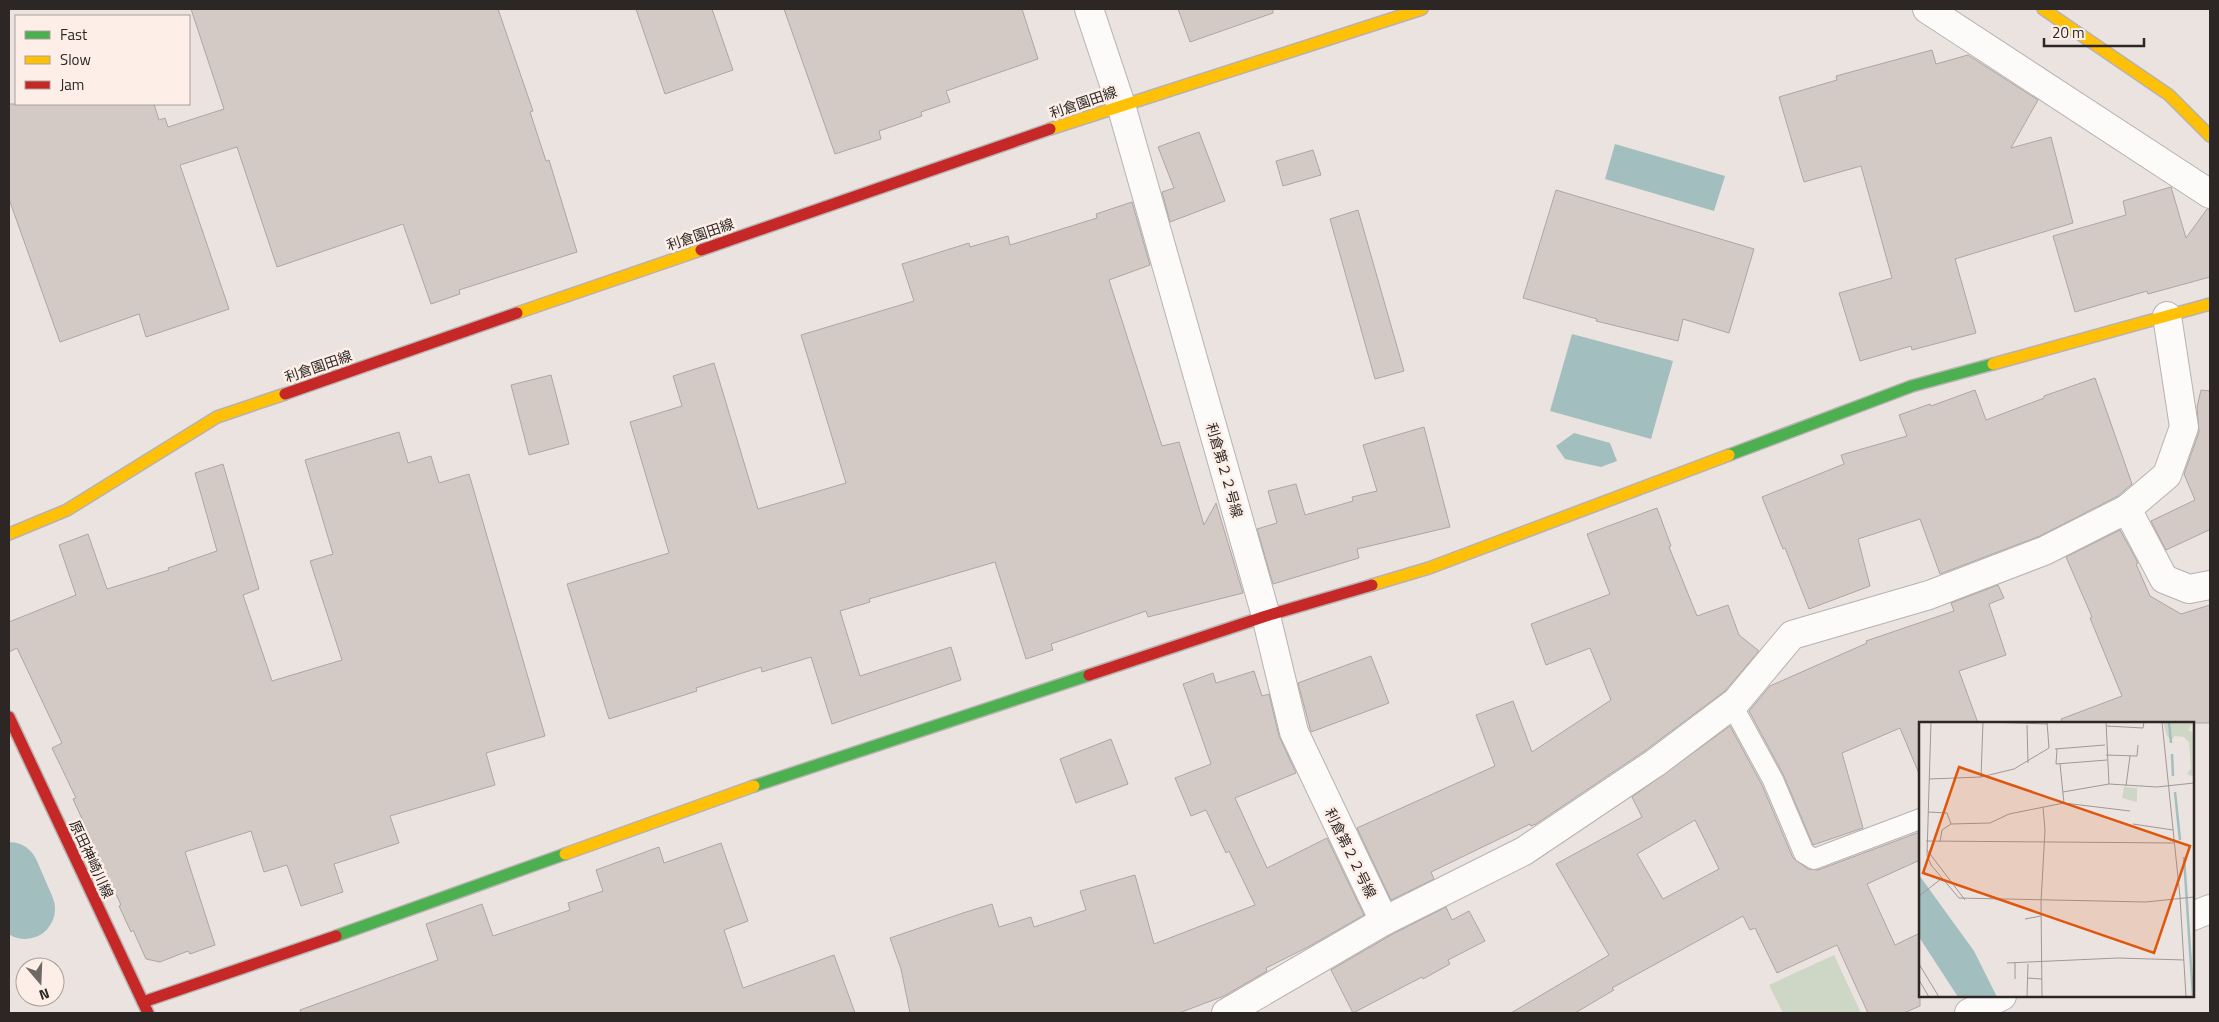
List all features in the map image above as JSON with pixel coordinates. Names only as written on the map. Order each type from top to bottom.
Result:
[{"type":"street","name":"利倉第２２号線","points":[[1089,9],[1121,105],[1266,616],[1294,732],[1384,921]]},
{"type":"street","name":"利倉園田線","points":[[9,534],[67,510],[217,417],[1121,105],[1422,9]]},
{"type":"street","points":[[1927,9],[2210,194]]},
{"type":"street","points":[[2043,9],[2169,95],[2210,136]]},
{"type":"street","points":[[143,1002],[404,912],[751,786],[1266,616],[1429,568],[1912,386],[2210,304]]},
{"type":"street","points":[[1226,1013],[1384,921],[1524,851],[1656,763],[1732,705],[1792,634],[1929,595],[2044,551],[2127,509],[2167,475],[2184,427],[2167,316]]},
{"type":"street","points":[[2127,509],[2164,579],[2189,589],[2210,585]]},
{"type":"street","name":"原田神崎川線","points":[[9,717],[148,1013]]},
{"type":"street","points":[[2194,916],[2210,909]]},
{"type":"street","points":[[1969,1013],[1999,997]]},
{"type":"street","points":[[2001,997],[2006,1013]]},
{"type":"lane","points":[[1732,705],[1773,780],[1804,853],[1814,859],[1919,819]]},
{"type":"green space","points":[[1834,955],[1861,1013],[1783,1013],[1769,985]]},
{"type":"water","points":[[1615,144],[1725,176],[1714,211],[1605,179]]},
{"type":"water","points":[[1572,334],[1673,361],[1651,439],[1550,411]]},
{"type":"water","points":[[1574,433],[1610,443],[1617,461],[1601,467],[1565,459],[1556,446]]},
{"type":"building","points":[[191,9],[498,9],[533,111],[530,112],[546,161],[549,160],[577,252],[459,290],[460,294],[431,304],[403,224],[277,267],[237,147],[180,165],[229,309],[146,337],[139,314],[60,342],[9,199],[9,104],[154,105],[159,120],[165,118],[168,127],[224,109]]},
{"type":"building","points":[[636,9],[712,9],[733,70],[665,94]]},
{"type":"building","points":[[784,9],[1022,9],[1038,59],[946,91],[950,102],[921,112],[922,116],[879,131],[881,139],[835,154]]},
{"type":"building","points":[[1178,9],[1273,9],[1273,13],[1190,42]]},
{"type":"building","points":[[1932,50],[1936,64],[1968,55],[2038,100],[2011,148],[2051,137],[2073,223],[1955,259],[1976,333],[1912,350],[1911,346],[1860,361],[1839,293],[1892,278],[1861,166],[1804,182],[1779,97],[1837,80],[1836,76]]},
{"type":"building","points":[[1199,132],[1225,201],[1170,222],[1162,192],[1174,188],[1158,147]]},
{"type":"building","points":[[1313,150],[1321,175],[1283,186],[1276,161]]},
{"type":"building","points":[[2171,187],[2186,238],[2207,209],[2210,209],[2210,277],[2148,294],[2147,291],[2075,312],[2053,236],[2126,215],[2123,201]]},
{"type":"building","points":[[1556,190],[1754,249],[1729,333],[1683,319],[1678,341],[1596,321],[1597,319],[1523,298]]},
{"type":"building","points":[[1132,202],[1150,265],[1109,280],[1162,446],[1179,442],[1204,525],[1216,503],[1243,593],[1148,617],[1146,611],[1051,644],[1053,650],[1026,659],[995,562],[869,599],[870,602],[840,611],[860,676],[951,647],[961,680],[832,724],[811,657],[762,672],[761,667],[696,688],[697,691],[609,719],[567,584],[669,553],[630,422],[682,406],[673,376],[714,363],[758,509],[846,483],[801,335],[914,301],[902,264],[969,243],[970,247],[1008,236],[1010,245],[1097,218],[1096,214]]},
{"type":"building","points":[[1358,210],[1404,371],[1375,379],[1330,219]]},
{"type":"building","points":[[551,375],[569,444],[529,455],[511,385]]},
{"type":"building","points":[[2095,378],[2132,484],[2118,496],[2040,536],[1940,574],[1920,519],[1858,539],[1870,586],[1809,609],[1762,497],[1844,464],[1841,455],[1907,436],[1899,415],[1975,390],[1986,420],[2044,398],[2044,396]]},
{"type":"building","points":[[2201,390],[2210,391],[2210,531],[2166,550],[2151,521],[2195,500],[2184,474],[2199,432],[2197,407]]},
{"type":"building","points":[[1424,427],[1450,527],[1357,549],[1359,558],[1273,584],[1257,529],[1277,523],[1268,491],[1296,484],[1305,515],[1353,501],[1352,497],[1377,491],[1363,445]]},
{"type":"building","points":[[399,432],[408,463],[431,456],[439,483],[469,474],[545,736],[486,753],[495,785],[390,816],[399,843],[334,864],[343,892],[301,906],[287,865],[264,872],[251,831],[185,852],[215,945],[190,954],[188,951],[160,962],[146,959],[133,930],[131,932],[119,906],[121,905],[73,799],[76,798],[52,748],[62,743],[17,648],[9,652],[9,622],[76,595],[59,545],[88,534],[107,589],[169,570],[168,568],[217,551],[195,473],[223,464],[259,589],[243,595],[272,681],[342,660],[310,561],[333,554],[305,460]]},
{"type":"building","points":[[1657,508],[1671,546],[1669,547],[1697,616],[1728,605],[1739,635],[1759,651],[1725,691],[1646,750],[1536,824],[1531,826],[1530,824],[1431,872],[1434,879],[1391,900],[1357,828],[1495,766],[1476,715],[1513,701],[1532,752],[1611,700],[1590,648],[1546,665],[1531,624],[1610,594],[1587,534]]},
{"type":"building","points":[[2120,530],[2138,563],[2136,564],[2150,596],[2181,614],[2210,605],[2210,723],[2062,722],[2061,719],[2122,696],[2090,618],[2092,617],[2066,557]]},
{"type":"building","points":[[1998,585],[2004,598],[1989,604],[2006,655],[1959,671],[1978,722],[1919,722],[1919,774],[1900,728],[1842,753],[1863,828],[1813,845],[1783,774],[1749,711],[1770,686],[1867,643],[1866,641],[1954,611],[1951,603]]},
{"type":"building","points":[[1371,656],[1389,703],[1311,732],[1298,683]]},
{"type":"building","points":[[1254,671],[1262,696],[1269,694],[1279,736],[1296,773],[1235,798],[1267,868],[1327,838],[1364,915],[1308,947],[1266,968],[1267,971],[1224,996],[1179,1013],[910,1013],[901,969],[890,938],[963,913],[992,904],[999,927],[1031,917],[1034,927],[1086,910],[1080,891],[1135,875],[1154,944],[1255,905],[1229,851],[1226,853],[1206,810],[1191,816],[1175,778],[1211,764],[1183,684],[1213,673],[1216,683]]},
{"type":"building","points":[[1730,726],[1762,785],[1793,858],[1808,869],[1818,870],[1919,832],[1919,860],[1867,884],[1895,945],[1919,933],[1920,1006],[1904,1013],[1868,1013],[1837,945],[1777,973],[1755,928],[1750,930],[1743,916],[1612,988],[1614,990],[1575,1013],[1511,1013],[1609,955],[1556,864],[1642,817],[1632,797]],"holes":[[[1695,820],[1719,869],[1663,899],[1637,854]]]},
{"type":"building","points":[[1111,739],[1128,784],[1076,803],[1060,759]]},
{"type":"building","points":[[721,843],[748,921],[724,930],[743,988],[834,955],[855,1013],[301,1013],[300,1010],[438,960],[426,924],[482,904],[493,936],[570,910],[568,903],[603,891],[596,870],[659,847],[664,863]]},
{"type":"building","points":[[1446,907],[1452,920],[1469,911],[1485,941],[1448,960],[1450,964],[1423,979],[1422,977],[1353,1013],[1331,970],[1391,935]]},
{"type":"waterway","points":[[9,872],[25,909]]},
{"type":"traffic: fast","points":[[1729,455],[1912,386],[1993,364]]},
{"type":"traffic: fast","points":[[754,786],[1089,675]]},
{"type":"traffic: fast","points":[[336,936],[565,854]]},
{"type":"traffic: slow","points":[[1050,129],[1422,9]]},
{"type":"traffic: slow","points":[[2043,9],[2169,95],[2210,136]]},
{"type":"traffic: slow","points":[[517,313],[701,250]]},
{"type":"traffic: slow","points":[[1993,364],[2210,304]]},
{"type":"traffic: slow","points":[[9,534],[67,510],[217,417],[285,394]]},
{"type":"traffic: slow","points":[[1372,585],[1429,568],[1729,455]]},
{"type":"traffic: slow","points":[[565,854],[754,786]]},
{"type":"traffic: jam","points":[[701,250],[1050,129]]},
{"type":"traffic: jam","points":[[285,394],[517,313]]},
{"type":"traffic: jam","points":[[1089,675],[1266,616],[1372,585]]},
{"type":"traffic: jam","points":[[9,717],[148,1013]]},
{"type":"traffic: jam","points":[[143,1002],[336,936]]}]
